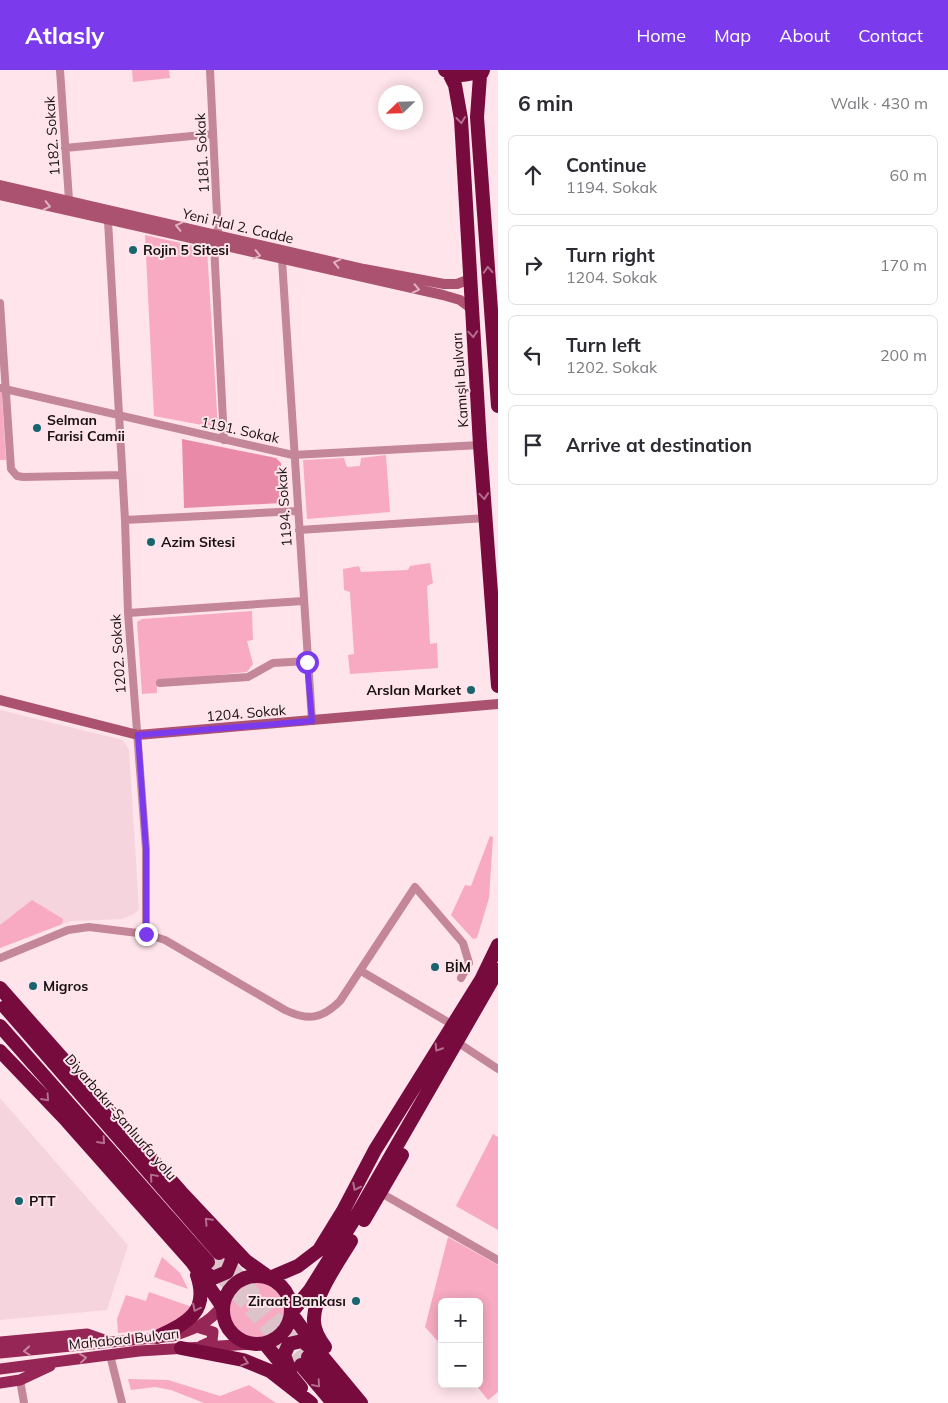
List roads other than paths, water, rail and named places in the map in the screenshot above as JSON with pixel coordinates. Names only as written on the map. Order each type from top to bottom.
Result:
[{"type":"highway","points":[[447,71],[469,75],[481,70]]},
{"type":"highway","points":[[481,70],[477,117],[498,406]]},
{"type":"highway","name":"Kamışlı Bulvarı","points":[[447,71],[455,85],[461,119],[480,445],[498,686]]},
{"type":"highway","points":[[222,1306],[231,1287],[239,1280],[249,1276],[270,1278],[298,1266],[319,1250],[344,1211],[375,1150],[481,980],[498,945]]},
{"type":"highway","points":[[258,1344],[280,1336],[289,1322],[291,1313],[310,1290],[358,1213],[498,970]]},
{"type":"highway","points":[[0,988],[246,1262],[279,1284],[286,1292],[290,1302],[291,1313],[310,1359],[348,1403]]},
{"type":"highway","points":[[0,995],[40,1033]]},
{"type":"highway","name":"Diyarbakır-Şanlıurfa yolu","points":[[0,1002],[219,1253]]},
{"type":"highway","points":[[0,1026],[208,1262]]},
{"type":"highway","points":[[0,1042],[22,1072]]},
{"type":"highway","points":[[373,1403],[324,1346],[316,1333],[314,1319],[317,1301],[447,1075],[454,1046]]},
{"type":"highway","points":[[0,1051],[22,1072],[192,1262],[208,1276],[216,1279],[227,1272],[232,1260],[226,1240]]},
{"type":"highway","points":[[192,1262],[222,1306],[227,1328],[234,1336],[258,1344],[294,1379],[313,1403]]},
{"type":"highway","points":[[156,1337],[188,1322],[198,1308],[201,1288],[192,1262]]},
{"type":"highway","points":[[294,1379],[285,1359],[286,1348],[289,1344],[302,1342],[333,1403]]},
{"type":"highway","points":[[180,1348],[243,1360],[270,1371],[313,1403]]},
{"type":"highway","points":[[310,1359],[361,1403]]},
{"type":"main road","name":"Mahabad Bulvarı","points":[[0,1353],[173,1336],[200,1328],[214,1317],[222,1306]]},
{"type":"main road","points":[[199,1347],[212,1341],[214,1336],[213,1332],[200,1328]]},
{"type":"main road","points":[[0,1342],[87,1334],[111,1342]]},
{"type":"main road","name":"Mahabad Bulvarı","points":[[0,1369],[180,1348],[258,1344]]},
{"type":"main road","points":[[0,1383],[20,1380],[59,1361]]},
{"type":"street","name":"1182. Sokak","points":[[60,70],[69,200]]},
{"type":"street","name":"1181. Sokak","points":[[210,70],[224,440]]},
{"type":"street","points":[[65,148],[213,134]]},
{"type":"street","name":"Yeni Hal 2. Cadde","points":[[0,186],[69,200],[216,240],[444,284],[457,284],[470,279]]},
{"type":"street","points":[[0,195],[108,220],[216,240],[282,260],[443,295],[460,300],[472,309]]},
{"type":"street","name":"1202. Sokak","points":[[108,220],[125,520],[128,613],[146,849],[146,934]]},
{"type":"street","name":"1194. Sokak","points":[[282,260],[293,455],[312,721]]},
{"type":"street","points":[[0,303],[4,389],[11,470],[17,476],[122,475]]},
{"type":"street","name":"1191. Sokak","points":[[4,389],[118,417],[293,455],[480,445]]},
{"type":"street","points":[[125,520],[298,510]]},
{"type":"street","points":[[299,530],[486,518]]},
{"type":"street","points":[[128,613],[303,600]]},
{"type":"street","points":[[160,683],[248,677],[273,663],[307,662]]},
{"type":"street","name":"1204. Sokak","points":[[0,700],[138,735],[498,704]]},
{"type":"street","points":[[0,958],[75,929],[88,927],[146,934],[165,940],[285,1010],[303,1018],[318,1016],[331,1010],[340,1001],[415,888],[463,943],[469,963],[461,978]]},
{"type":"street","points":[[361,972],[452,1025]]},
{"type":"street","points":[[454,1046],[498,1069]]},
{"type":"street","points":[[380,1193],[498,1260]]},
{"type":"street","points":[[110,1355],[122,1403]]},
{"type":"street","points":[[20,1380],[24,1403]]},
{"type":"tunnel","points":[[219,1253],[308,1357]]},
{"type":"tunnel","points":[[208,1262],[301,1365]]},
{"type":"place","name":"Rojin 5 Sitesi","points":[[133,250]]},
{"type":"place","name":"Selman Farisi Camii","points":[[37,428]]},
{"type":"place","name":"Azim Sitesi","points":[[151,542]]},
{"type":"place","name":"Arslan Market","points":[[471,690]]},
{"type":"place","name":"BİM","points":[[435,967]]},
{"type":"place","name":"Migros","points":[[33,986]]},
{"type":"place","name":"PTT","points":[[19,1201]]},
{"type":"place","name":"Ziraat Bankası","points":[[356,1301]]}]
